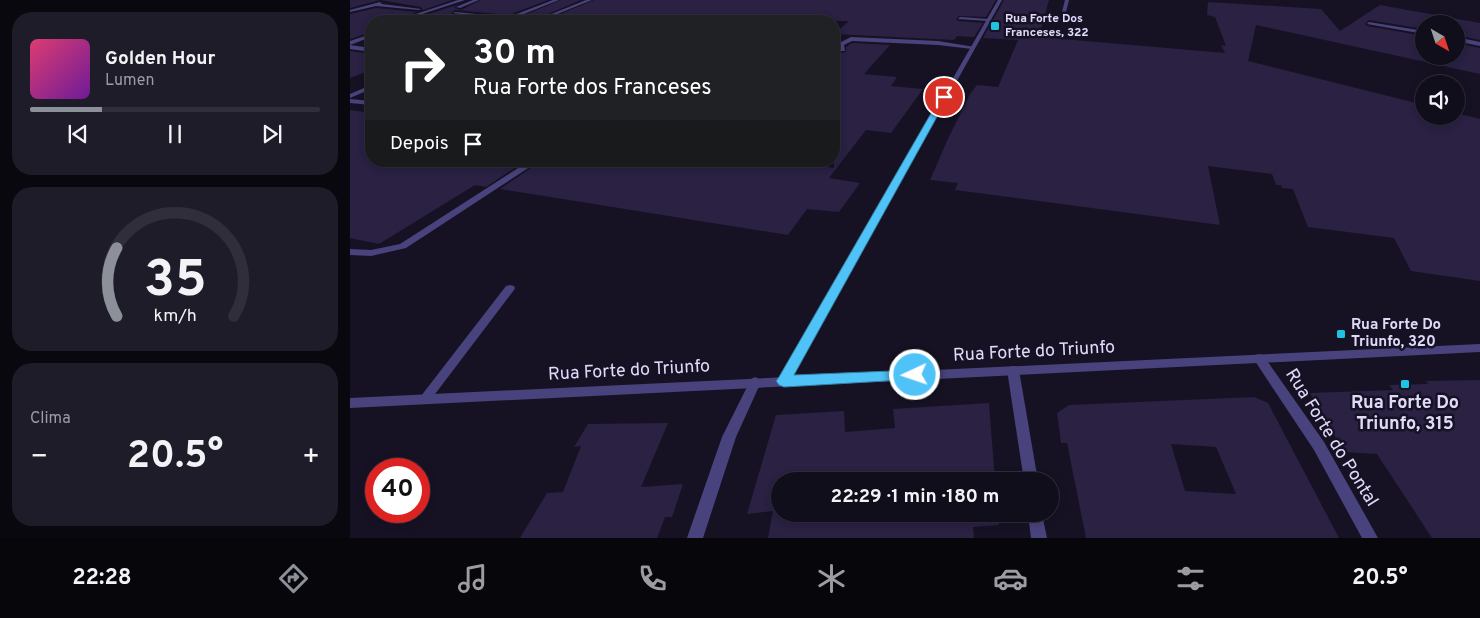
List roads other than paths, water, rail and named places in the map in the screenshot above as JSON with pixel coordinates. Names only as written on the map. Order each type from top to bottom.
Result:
[{"type":"street","points":[[350,11],[389,0]]},
{"type":"street","points":[[416,15],[462,0]]},
{"type":"street","points":[[432,15],[477,0]]},
{"type":"street","points":[[517,15],[557,0]]},
{"type":"street","points":[[551,15],[590,0]]},
{"type":"street","points":[[784,381],[1000,0]]},
{"type":"street","points":[[1062,20],[1067,0]]},
{"type":"street","points":[[374,4],[419,9]]},
{"type":"street","points":[[425,12],[438,13]]},
{"type":"street","points":[[454,13],[476,15]]},
{"type":"street","points":[[960,18],[988,20]]},
{"type":"street","points":[[1369,22],[1415,31]]},
{"type":"street","points":[[350,36],[365,32]]},
{"type":"street","points":[[350,43],[365,38]]},
{"type":"street","points":[[843,50],[841,44],[851,39],[938,43],[972,47]]},
{"type":"street","points":[[1465,42],[1480,44]]},
{"type":"street","points":[[350,47],[365,49]]},
{"type":"street","points":[[350,96],[365,90]]},
{"type":"street","points":[[350,101],[365,102]]},
{"type":"street","points":[[350,252],[371,253],[403,246],[526,167]]},
{"type":"street","points":[[425,399],[510,288]]},
{"type":"street","name":"Rua Forte do Triunfo","points":[[350,402],[1479,349]]},
{"type":"street","name":"Rua Forte do Pontal","points":[[1258,358],[1319,446],[1370,538]]},
{"type":"street","points":[[1013,370],[1030,472]]},
{"type":"street","points":[[696,538],[729,437],[755,382]]},
{"type":"street","points":[[1037,522],[1039,538]]},
{"type":"place","name":"Rua Forte Dos Franceses, 322","points":[[995,26]]},
{"type":"place","name":"Rua Forte Do Triunfo, 320","points":[[1341,334]]},
{"type":"place","name":"Rua Forte Do Triunfo, 315","points":[[1405,384]]}]
